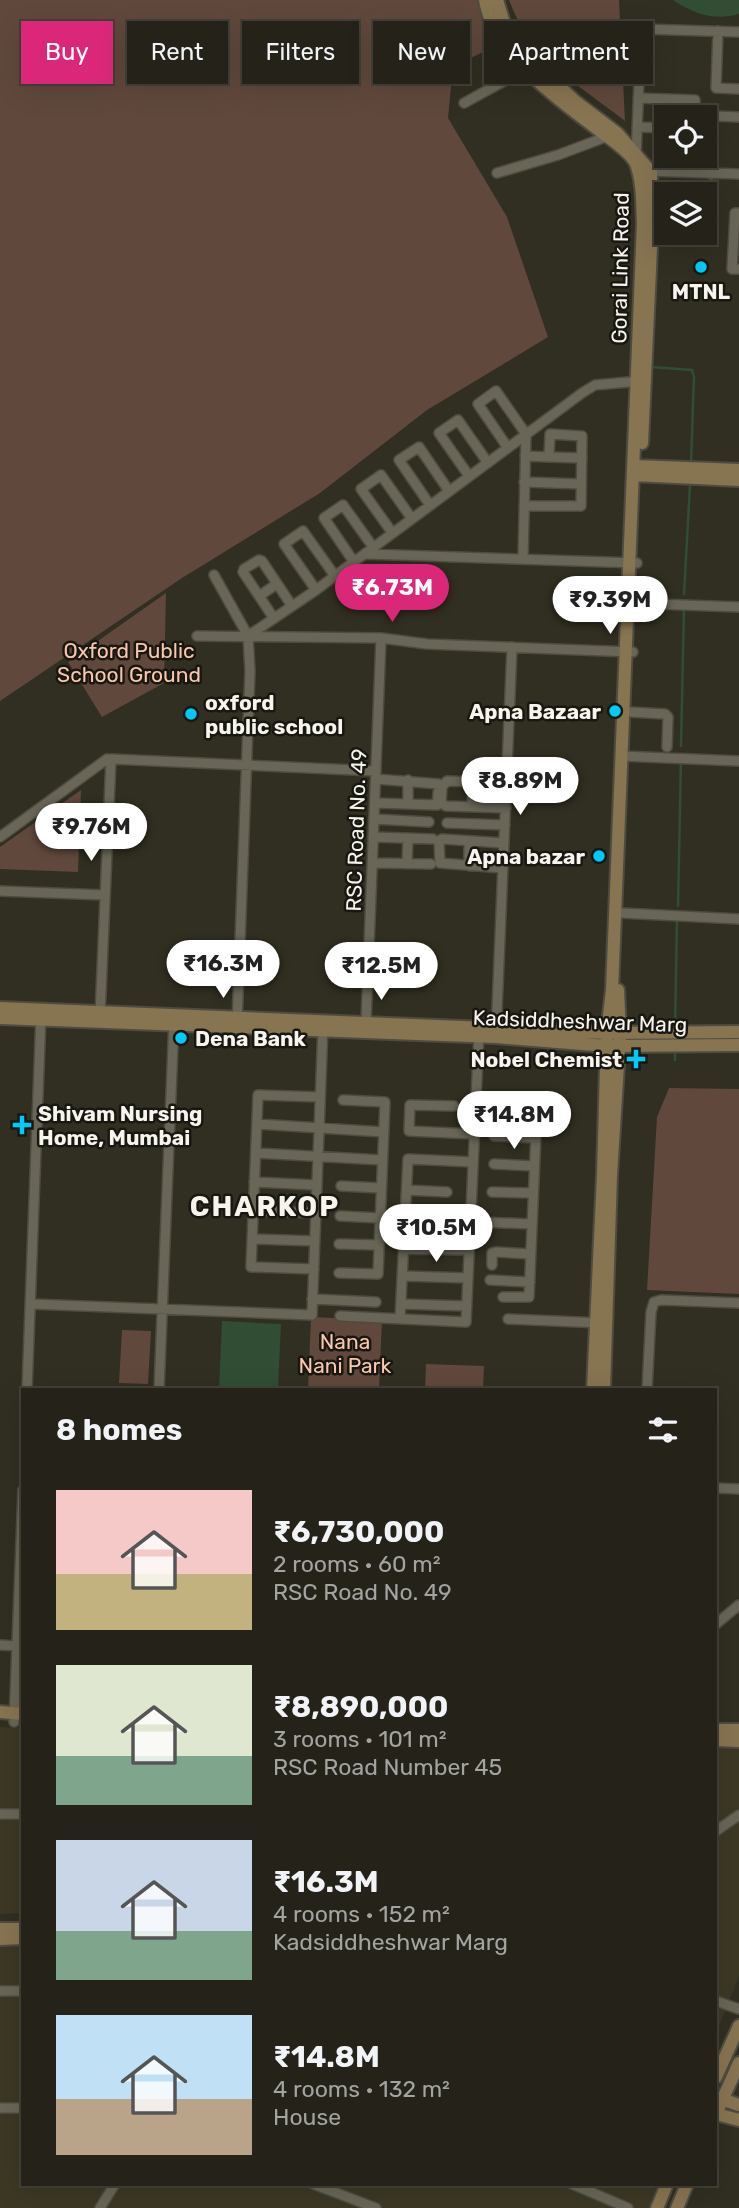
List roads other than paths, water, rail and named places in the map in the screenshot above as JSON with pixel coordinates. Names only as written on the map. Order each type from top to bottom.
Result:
[{"type":"main road","points":[[485,0],[491,21]]},
{"type":"main road","points":[[497,0],[505,21]]},
{"type":"main road","points":[[554,84],[612,135],[641,165]]},
{"type":"main road","name":"Gorai Link Road","points":[[629,652],[644,309],[653,199],[641,165]]},
{"type":"main road","points":[[637,470],[739,470]]},
{"type":"main road","points":[[637,470],[739,480]]},
{"type":"main road","points":[[604,1388],[602,1323],[606,1204],[613,1039],[618,990],[624,757],[630,712],[629,652]]},
{"type":"main road","points":[[613,1039],[612,990],[629,652]]},
{"type":"main road","name":"Kadsiddheshwar Marg","points":[[0,1008],[41,1014],[100,1017],[739,1045]]},
{"type":"main road","name":"Kadsiddheshwar Marg","points":[[0,1018],[41,1014]]},
{"type":"main road","name":"Kadsiddheshwar Marg","points":[[323,1026],[366,1023],[479,1032]]},
{"type":"main road","name":"Kadsiddheshwar Marg","points":[[613,1039],[739,1032]]},
{"type":"main road","points":[[593,1388],[602,1323]]},
{"type":"main road","points":[[0,1712],[18,1718]]},
{"type":"main road","points":[[0,1721],[18,1718]]},
{"type":"main road","points":[[717,1730],[739,1730]]},
{"type":"main road","points":[[717,1740],[739,1741]]},
{"type":"main road","points":[[0,1929],[21,1929]]},
{"type":"main road","points":[[0,1939],[21,1938]]},
{"type":"main road","points":[[717,2075],[739,2026]]},
{"type":"main road","points":[[739,2063],[720,2098],[739,2105]]},
{"type":"main road","points":[[717,2113],[739,2120]]},
{"type":"main road","points":[[657,2208],[666,2186]]},
{"type":"main road","points":[[677,2208],[686,2186]]},
{"type":"street","points":[[739,32],[640,29],[637,127],[641,165],[712,174],[739,174]]},
{"type":"street","points":[[718,32],[716,88],[739,89]]},
{"type":"street","points":[[464,103],[498,84]]},
{"type":"street","points":[[638,98],[695,100],[695,105]]},
{"type":"street","points":[[712,174],[713,116],[739,117]]},
{"type":"street","points":[[637,127],[654,128]]},
{"type":"street","points":[[497,173],[612,135]]},
{"type":"street","points":[[739,213],[735,213],[736,242],[732,269],[739,269]]},
{"type":"street","points":[[248,636],[370,551],[595,385],[641,381]]},
{"type":"street","points":[[508,448],[478,404],[496,391],[526,435],[523,559]]},
{"type":"street","points":[[469,476],[439,433],[458,420],[488,463]]},
{"type":"street","points":[[524,506],[581,506],[582,436],[550,434],[550,457]]},
{"type":"street","points":[[430,505],[399,460],[419,447],[449,491]]},
{"type":"street","points":[[525,456],[582,458]]},
{"type":"street","points":[[391,531],[361,489],[381,475],[410,516]]},
{"type":"street","points":[[524,482],[581,484]]},
{"type":"street","points":[[354,562],[324,519],[344,505],[370,551]]},
{"type":"street","points":[[316,590],[284,544],[303,531],[335,576]]},
{"type":"street","points":[[370,551],[633,563]]},
{"type":"street","points":[[273,617],[243,572],[244,569],[262,561],[292,606]]},
{"type":"street","points":[[214,575],[248,636],[250,671],[237,1022]]},
{"type":"street","points":[[259,596],[277,584]]},
{"type":"street","points":[[631,603],[739,607]]},
{"type":"street","points":[[197,636],[382,638],[426,644],[629,652]]},
{"type":"street","name":"RSC Road No. 49","points":[[366,1023],[382,638]]},
{"type":"street","points":[[496,1033],[512,647]]},
{"type":"street","points":[[630,712],[665,714],[668,717],[667,747]]},
{"type":"street","points":[[624,757],[739,761]]},
{"type":"street","points":[[100,1017],[111,758],[376,775],[439,784],[437,805],[375,803]]},
{"type":"street","points":[[0,837],[107,759]]},
{"type":"street","points":[[408,780],[408,804]]},
{"type":"street","points":[[472,807],[473,782]]},
{"type":"street","points":[[506,808],[446,806],[441,803],[444,783],[507,783]]},
{"type":"street","points":[[374,819],[429,821]]},
{"type":"street","points":[[447,823],[505,825]]},
{"type":"street","points":[[373,837],[433,839]]},
{"type":"street","points":[[407,864],[408,838]]},
{"type":"street","points":[[503,868],[440,863],[439,841],[504,843]]},
{"type":"street","points":[[469,841],[469,866]]},
{"type":"street","points":[[376,863],[431,864]]},
{"type":"street","points":[[0,891],[105,895]]},
{"type":"street","points":[[621,913],[739,919]]},
{"type":"street","points":[[27,1388],[41,1014]]},
{"type":"street","points":[[159,1388],[174,1020]]},
{"type":"street","points":[[30,1304],[312,1315],[323,1026]]},
{"type":"street","points":[[340,1316],[466,1322],[479,1032]]},
{"type":"street","points":[[314,1269],[251,1267],[258,1095],[320,1097]]},
{"type":"street","points":[[339,1273],[378,1274],[385,1102],[343,1100]]},
{"type":"street","points":[[454,1106],[410,1105],[409,1131],[474,1134]]},
{"type":"street","points":[[497,1108],[537,1110],[528,1298],[503,1297]]},
{"type":"street","points":[[257,1124],[384,1132]]},
{"type":"street","points":[[494,1136],[535,1138]]},
{"type":"street","points":[[256,1153],[382,1160]]},
{"type":"street","points":[[400,1319],[408,1159],[473,1162]]},
{"type":"street","points":[[494,1164],[534,1166]]},
{"type":"street","points":[[254,1182],[317,1185]]},
{"type":"street","points":[[341,1186],[381,1188]]},
{"type":"street","points":[[407,1190],[447,1192]]},
{"type":"street","points":[[492,1192],[532,1194]]},
{"type":"street","points":[[253,1211],[316,1213]]},
{"type":"street","points":[[340,1216],[380,1218]]},
{"type":"street","points":[[405,1219],[531,1224]]},
{"type":"street","points":[[252,1239],[315,1241]]},
{"type":"street","points":[[339,1244],[379,1245]]},
{"type":"street","points":[[404,1249],[468,1250]]},
{"type":"street","points":[[492,1265],[492,1253],[530,1254]]},
{"type":"street","points":[[403,1276],[468,1278]]},
{"type":"street","points":[[490,1280],[530,1282]]},
{"type":"street","points":[[312,1299],[376,1302]]},
{"type":"street","points":[[647,1388],[651,1312],[654,1303],[661,1300],[739,1303]]},
{"type":"street","points":[[401,1304],[466,1307]]},
{"type":"street","points":[[508,1319],[602,1323]]},
{"type":"street","points":[[717,1488],[739,1489]]},
{"type":"street","points":[[18,1718],[17,1646],[21,1542]]},
{"type":"street","points":[[717,1623],[739,1605]]},
{"type":"street","points":[[0,1645],[17,1646]]},
{"type":"street","points":[[0,1814],[21,1814]]},
{"type":"street","points":[[717,1830],[739,1815]]},
{"type":"street","points":[[0,1991],[21,1991]]},
{"type":"street","points":[[717,2001],[739,2009]]},
{"type":"street","points":[[0,2108],[21,2108]]},
{"type":"street","points":[[100,2208],[114,2186]]},
{"type":"street","points":[[318,2186],[376,2208]]},
{"type":"street","points":[[577,2186],[628,2208]]},
{"type":"waterway","points":[[652,367],[692,370],[691,463]]},
{"type":"waterway","points":[[684,594],[690,485]]},
{"type":"waterway","points":[[681,746],[684,607]]},
{"type":"waterway","points":[[678,906],[681,759]]},
{"type":"waterway","points":[[675,1028],[677,919]]},
{"type":"waterway","points":[[675,1049],[675,1060]]},
{"type":"place","name":"MTNL","points":[[701,267]]},
{"type":"place","name":"Apna Bazaar","points":[[615,711]]},
{"type":"place","name":"oxford public school","points":[[191,714]]},
{"type":"place","name":"Apna bazar","points":[[599,856]]},
{"type":"place","name":"Dena Bank","points":[[181,1038]]},
{"type":"place","name":"Nobel Chemist","points":[[636,1059]]},
{"type":"place","name":"Shivam Nursing Home, Mumbai","points":[[22,1125]]},
{"type":"district","name":"CHARKOP","points":[[265,1206]]},
{"type":"park label","name":"Oxford Public School Ground","points":[[129,662]]},
{"type":"park label","name":"Nana Nani Park","points":[[345,1353]]}]
